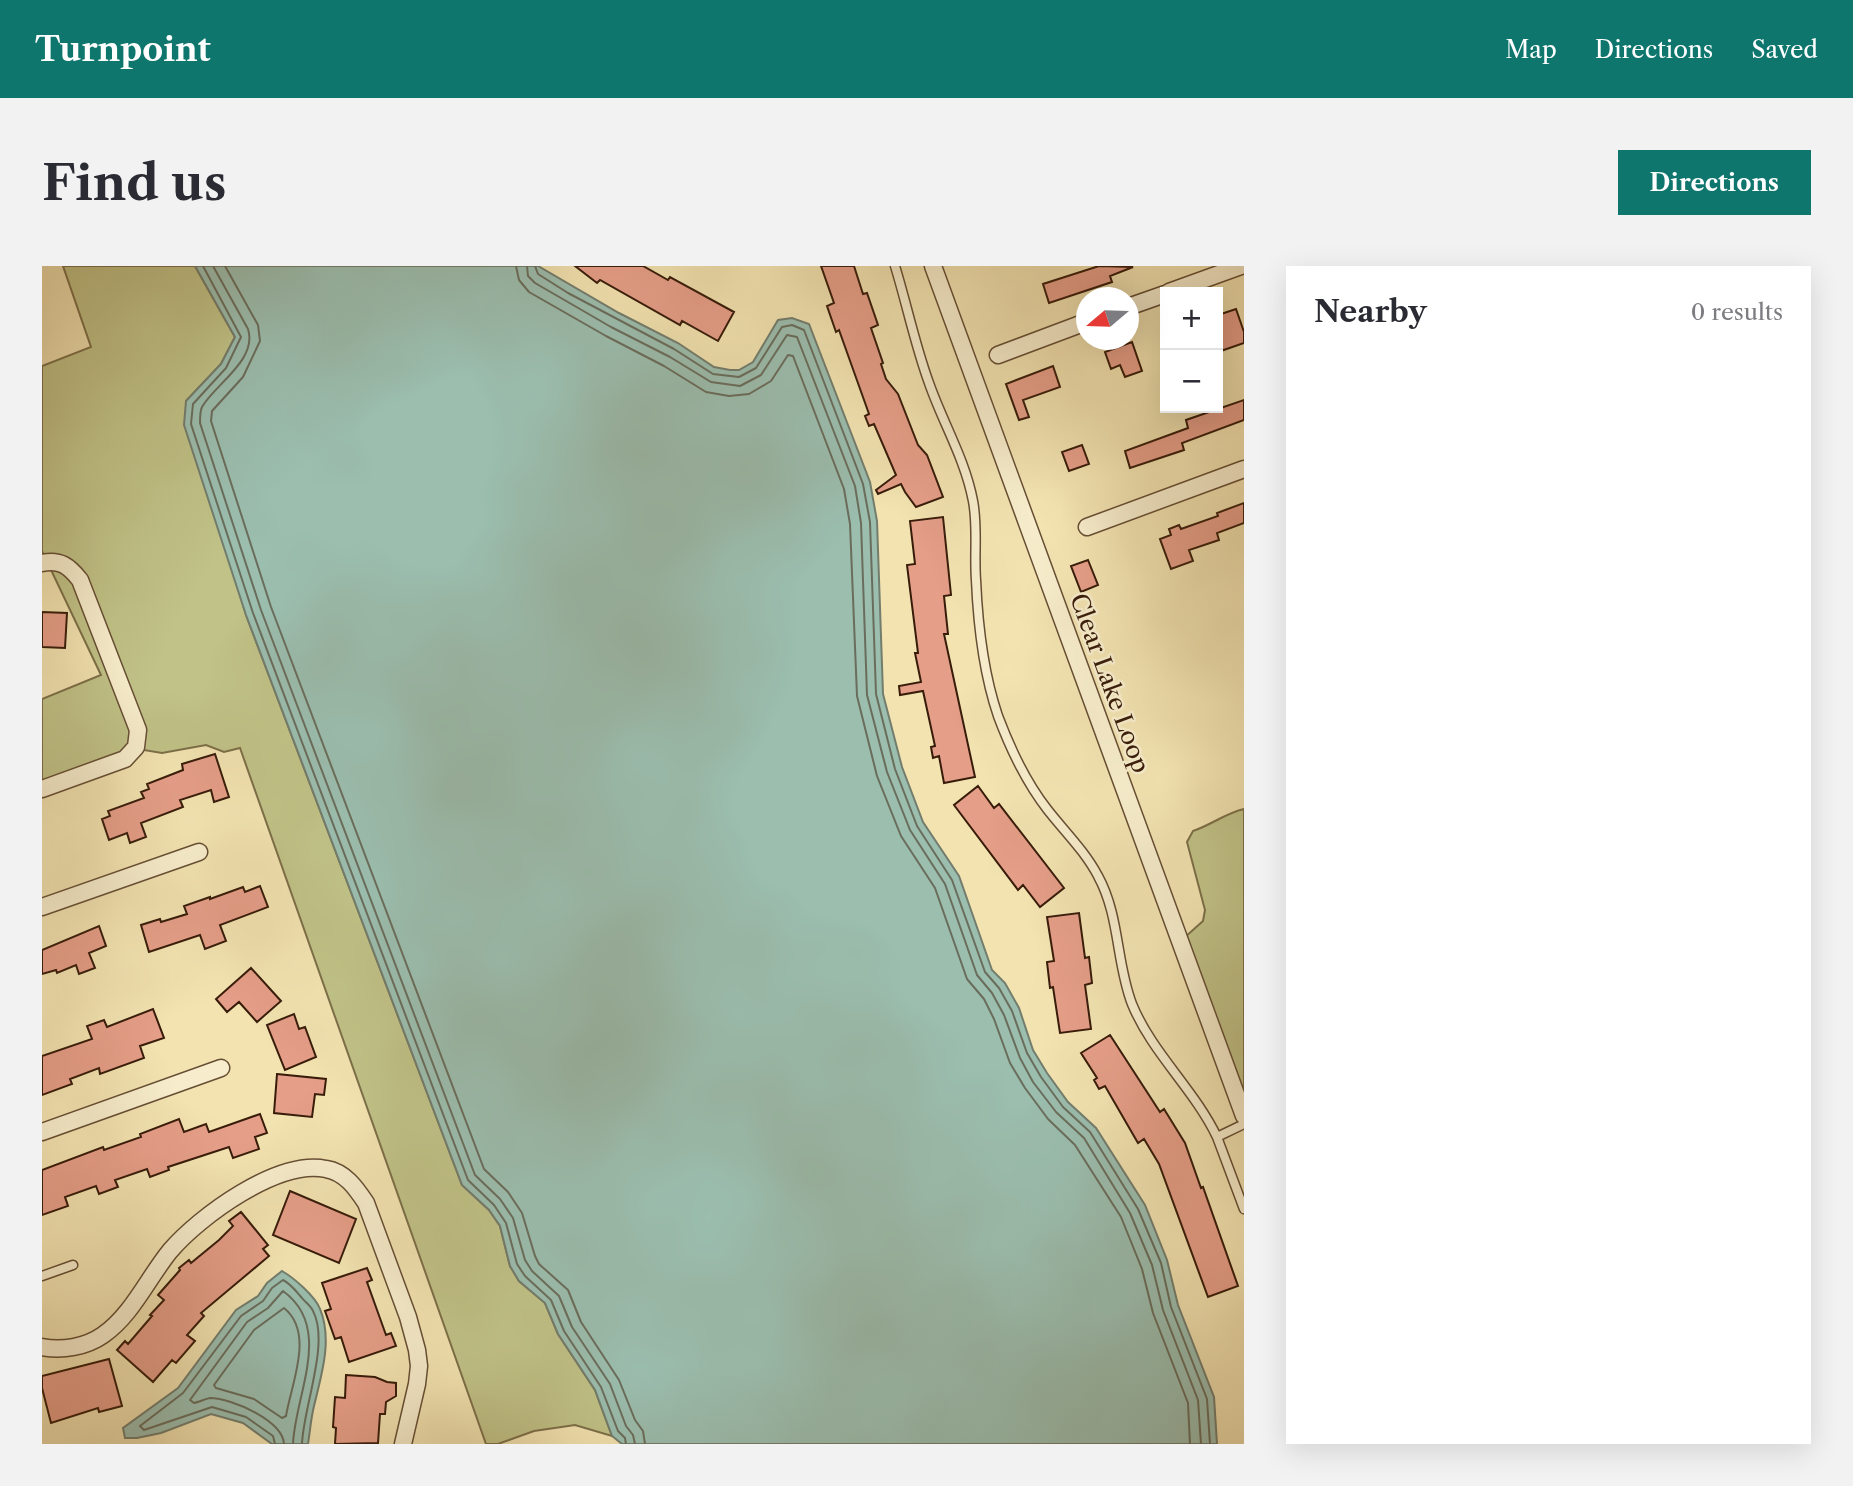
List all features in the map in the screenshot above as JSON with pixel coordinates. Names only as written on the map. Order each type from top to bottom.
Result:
[{"type":"street","name":"Clear Lake Loop","points":[[933,266],[1244,1116]]},
{"type":"street","points":[[1183,287],[1241,266]]},
{"type":"street","points":[[1139,303],[1160,296]]},
{"type":"street","points":[[998,355],[1076,327]]},
{"type":"street","points":[[1087,527],[1244,470]]},
{"type":"street","points":[[42,563],[53,561],[68,566],[80,580],[138,730],[136,747],[125,759],[42,789]]},
{"type":"street","points":[[42,907],[199,852]]},
{"type":"street","points":[[42,1132],[221,1068]]},
{"type":"street","points":[[42,1347],[70,1348],[102,1336],[126,1312],[175,1246],[195,1225],[242,1192],[292,1172],[311,1168],[328,1169],[357,1188],[366,1203],[413,1333],[419,1366],[403,1444]]},
{"type":"lane","points":[[895,266],[926,377],[957,447],[969,485],[974,512],[982,652],[1004,730],[1038,796],[1099,877],[1113,915],[1132,1003],[1158,1049],[1205,1112],[1217,1136],[1244,1209]]},
{"type":"lane","points":[[1217,1136],[1244,1124]]},
{"type":"lane","points":[[42,1276],[73,1265]]},
{"type":"green space","points":[[63,266],[195,266],[235,337],[221,364],[186,401],[246,615],[462,1185],[489,1210],[500,1226],[510,1266],[519,1281],[545,1303],[558,1334],[595,1390],[612,1436],[575,1425],[534,1431],[498,1444],[486,1444],[240,748],[224,752],[206,745],[162,753],[138,749],[42,783],[42,699],[101,675],[42,551],[42,366],[91,347]]},
{"type":"green space","points":[[1244,809],[1242,1089],[1184,938],[1203,921],[1205,910],[1187,842],[1193,831]]},
{"type":"water","points":[[195,266],[538,266],[619,313],[678,343],[714,367],[730,370],[739,370],[753,362],[778,320],[792,318],[809,324],[870,482],[877,521],[883,694],[902,767],[923,822],[959,876],[992,970],[1005,983],[1019,1008],[1033,1050],[1068,1102],[1096,1128],[1145,1205],[1167,1260],[1178,1305],[1214,1397],[1217,1444],[622,1444],[612,1436],[595,1390],[558,1334],[545,1303],[519,1281],[510,1266],[500,1226],[489,1210],[462,1185],[246,615],[184,425],[186,401],[221,364],[235,337]]},
{"type":"water","points":[[282,1271],[314,1299],[320,1309],[326,1333],[308,1444],[272,1444],[243,1423],[211,1414],[161,1433],[125,1438],[123,1428],[178,1388],[236,1310],[258,1296],[267,1283]]},
{"type":"building","points":[[575,266],[643,266],[668,280],[670,277],[734,312],[718,341],[682,321],[680,325],[600,280],[597,283]]},
{"type":"building","points":[[821,266],[854,266],[863,294],[867,293],[878,325],[871,328],[886,379],[898,394],[918,445],[927,455],[943,497],[916,507],[901,484],[878,494],[876,490],[896,475],[874,424],[869,426],[865,416],[869,414],[839,330],[836,332],[827,306],[834,303]]},
{"type":"building","points":[[1099,266],[1133,267],[1110,276],[1112,282],[1097,287],[1076,287],[1076,294],[1049,303],[1043,284]]},
{"type":"building","points":[[1236,309],[1244,332],[1244,343],[1223,350],[1223,350],[1223,313]]},
{"type":"building","points":[[1135,350],[1142,371],[1125,377],[1120,365],[1111,369],[1105,352]]},
{"type":"building","points":[[1053,366],[1060,387],[1023,400],[1029,417],[1019,420],[1006,384]]},
{"type":"building","points":[[1244,400],[1244,420],[1182,443],[1184,450],[1130,468],[1125,451],[1188,428],[1186,420],[1206,413],[1223,413],[1223,407]]},
{"type":"building","points":[[1082,445],[1089,464],[1069,471],[1062,452]]},
{"type":"building","points":[[1244,503],[1244,523],[1217,533],[1219,540],[1189,550],[1193,561],[1171,569],[1160,539],[1171,535],[1169,529],[1179,525],[1181,529]]},
{"type":"building","points":[[943,517],[951,595],[944,596],[948,634],[944,634],[975,777],[944,783],[939,756],[933,758],[931,747],[935,746],[923,691],[900,695],[899,686],[921,682],[915,653],[918,653],[907,565],[915,564],[910,521]]},
{"type":"building","points":[[1088,560],[1098,585],[1081,592],[1071,566]]},
{"type":"building","points":[[42,612],[67,613],[65,648],[42,647]]},
{"type":"building","points":[[215,754],[229,797],[214,802],[211,790],[180,800],[183,807],[141,823],[146,837],[130,843],[127,833],[109,840],[102,819],[110,816],[108,811],[144,798],[141,792],[149,789],[147,784],[183,770],[182,764]]},
{"type":"building","points":[[978,786],[994,808],[999,804],[1064,888],[1040,907],[1023,885],[1018,890],[954,805]]},
{"type":"building","points":[[260,886],[268,907],[220,925],[226,941],[205,949],[200,935],[149,952],[141,925],[187,914],[184,906],[210,897],[243,887],[245,892]]},
{"type":"building","points":[[1079,913],[1085,958],[1089,957],[1092,983],[1085,985],[1091,1029],[1060,1033],[1047,962],[1054,961],[1047,917]]},
{"type":"building","points":[[99,926],[106,946],[89,953],[95,968],[79,974],[76,965],[57,973],[56,970],[42,974],[42,950]]},
{"type":"building","points":[[251,968],[281,1001],[257,1022],[239,1002],[227,1012],[216,999]]},
{"type":"building","points":[[153,1009],[164,1038],[140,1046],[144,1058],[100,1074],[99,1068],[70,1079],[72,1084],[42,1095],[42,1056],[92,1039],[87,1026],[104,1020],[107,1027]]},
{"type":"building","points":[[294,1014],[299,1029],[305,1027],[316,1057],[285,1070],[267,1025]]},
{"type":"building","points":[[1110,1035],[1160,1112],[1164,1109],[1185,1143],[1238,1286],[1208,1297],[1159,1164],[1144,1139],[1138,1143],[1105,1086],[1099,1089],[1094,1080],[1097,1078],[1081,1053]]},
{"type":"building","points":[[277,1074],[326,1079],[324,1095],[315,1094],[312,1117],[274,1113]]},
{"type":"building","points":[[260,1114],[267,1133],[255,1137],[259,1149],[233,1158],[229,1147],[168,1167],[169,1170],[150,1177],[147,1169],[115,1180],[118,1187],[99,1194],[96,1186],[65,1197],[68,1206],[42,1215],[42,1170],[103,1147],[104,1150],[141,1137],[140,1134],[179,1119],[184,1132],[206,1124],[209,1132]]},
{"type":"building","points":[[290,1191],[356,1219],[339,1263],[273,1235]]},
{"type":"building","points":[[241,1212],[268,1245],[263,1249],[269,1256],[201,1313],[204,1316],[187,1335],[195,1341],[176,1363],[172,1360],[153,1382],[117,1350],[125,1341],[128,1344],[152,1316],[150,1315],[164,1300],[158,1295],[179,1268],[189,1260],[191,1263],[219,1240],[233,1226],[229,1221]]},
{"type":"building","points":[[367,1268],[372,1280],[367,1282],[386,1335],[391,1333],[396,1346],[349,1362],[341,1337],[335,1339],[325,1311],[331,1309],[322,1283]]},
{"type":"building","points":[[109,1359],[122,1406],[99,1412],[98,1408],[51,1423],[42,1388],[42,1376]]},
{"type":"building","points":[[346,1375],[375,1377],[396,1383],[396,1396],[386,1402],[385,1414],[380,1414],[378,1443],[335,1444],[335,1397],[345,1398]]}]
